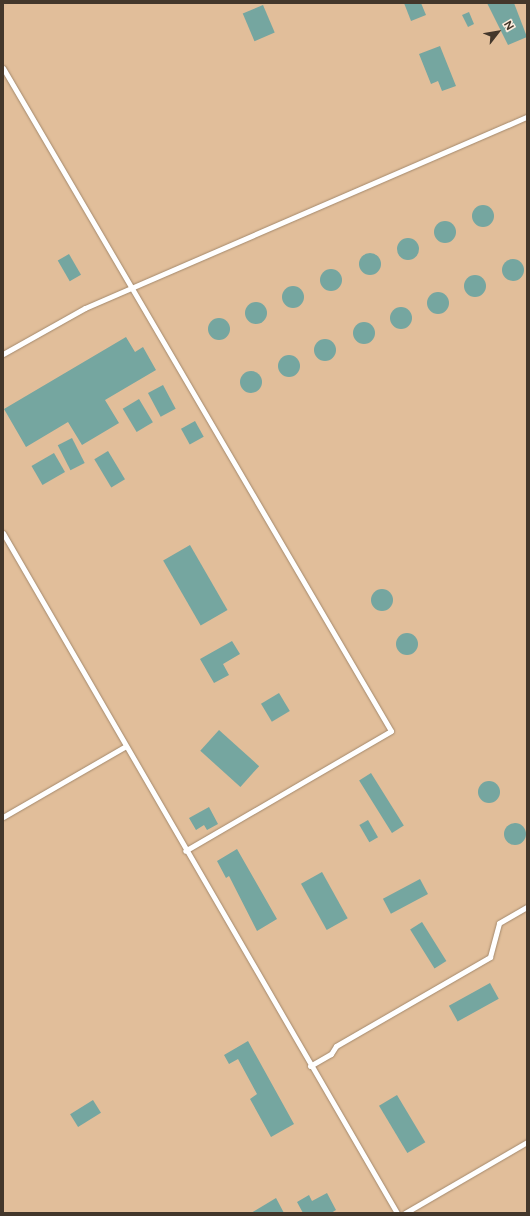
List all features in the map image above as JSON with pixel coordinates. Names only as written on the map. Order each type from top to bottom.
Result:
[{"type":"lane","points":[[3,68],[391,731],[185,852]]},
{"type":"lane","points":[[3,354],[85,308],[527,117]]},
{"type":"lane","points":[[3,534],[124,747],[397,1213]]},
{"type":"lane","points":[[3,817],[124,747]]},
{"type":"lane","points":[[310,1066],[331,1054],[336,1046],[490,957],[499,923],[527,907]]},
{"type":"lane","points":[[405,1213],[527,1142]]},
{"type":"shaded area","points":[[3,3],[527,3],[527,1213],[3,1213]]},
{"type":"building","points":[[404,3],[421,3],[426,15],[411,21]]},
{"type":"building","points":[[487,3],[514,3],[527,37],[508,45]]},
{"type":"building","points":[[263,5],[275,33],[254,41],[243,14]]},
{"type":"building","points":[[469,12],[474,24],[468,27],[462,15]]},
{"type":"building","points":[[440,46],[456,86],[442,91],[438,81],[431,84],[419,54]]},
{"type":"building","points":[[483,205],[491,208],[494,216],[491,224],[483,227],[475,224],[472,216],[475,208]]},
{"type":"building","points":[[445,221],[453,224],[456,232],[453,240],[445,243],[437,240],[434,232],[437,224]]},
{"type":"building","points":[[408,238],[416,241],[419,249],[416,257],[408,260],[400,257],[397,249],[400,241]]},
{"type":"building","points":[[370,253],[378,256],[381,264],[378,272],[370,275],[362,272],[359,264],[362,256]]},
{"type":"building","points":[[69,254],[81,275],[70,281],[58,260]]},
{"type":"building","points":[[513,259],[521,262],[524,270],[521,278],[513,281],[505,278],[502,270],[505,262]]},
{"type":"building","points":[[331,269],[339,272],[342,280],[339,288],[331,291],[323,288],[320,280],[323,272]]},
{"type":"building","points":[[475,275],[483,278],[486,286],[483,294],[475,297],[467,294],[464,286],[467,278]]},
{"type":"building","points":[[293,286],[301,289],[304,297],[301,305],[293,308],[285,305],[282,297],[285,289]]},
{"type":"building","points":[[438,292],[446,295],[449,303],[446,311],[438,314],[430,311],[427,303],[430,295]]},
{"type":"building","points":[[256,302],[264,305],[267,313],[264,321],[256,324],[248,321],[245,313],[248,305]]},
{"type":"building","points":[[401,307],[409,310],[412,318],[409,326],[401,329],[393,326],[390,318],[393,310]]},
{"type":"building","points":[[219,318],[227,321],[230,329],[227,337],[219,340],[211,337],[208,329],[211,321]]},
{"type":"building","points":[[364,322],[372,325],[375,333],[372,341],[364,344],[356,341],[353,333],[356,325]]},
{"type":"building","points":[[126,337],[135,352],[143,347],[156,370],[105,400],[119,423],[82,445],[68,422],[26,447],[4,409]]},
{"type":"building","points":[[325,339],[333,342],[336,350],[333,358],[325,361],[317,358],[314,350],[317,342]]},
{"type":"building","points":[[289,355],[297,358],[300,366],[297,374],[289,377],[281,374],[278,366],[281,358]]},
{"type":"building","points":[[251,371],[259,374],[262,382],[259,390],[251,393],[243,390],[240,382],[243,374]]},
{"type":"building","points":[[163,385],[176,409],[161,417],[148,393]]},
{"type":"building","points":[[139,399],[153,422],[137,432],[123,409]]},
{"type":"building","points":[[195,421],[204,437],[190,445],[181,429]]},
{"type":"building","points":[[72,438],[85,463],[70,470],[58,445]]},
{"type":"building","points":[[108,451],[125,479],[111,488],[94,459]]},
{"type":"building","points":[[54,453],[65,472],[42,485],[31,466]]},
{"type":"building","points":[[190,545],[228,610],[201,625],[163,560]]},
{"type":"building","points":[[382,589],[390,592],[393,600],[390,608],[382,611],[374,608],[371,600],[374,592]]},
{"type":"building","points":[[407,633],[415,636],[418,644],[415,652],[407,655],[399,652],[396,644],[399,636]]},
{"type":"building","points":[[232,641],[240,654],[223,664],[229,675],[214,683],[200,659]]},
{"type":"building","points":[[279,693],[290,711],[272,722],[261,704]]},
{"type":"building","points":[[219,730],[259,766],[240,787],[200,751]]},
{"type":"building","points":[[371,773],[404,826],[392,833],[359,780]]},
{"type":"building","points":[[489,781],[497,784],[500,792],[497,800],[489,803],[481,800],[478,792],[481,784]]},
{"type":"building","points":[[209,807],[218,824],[207,830],[204,825],[196,830],[189,818]]},
{"type":"building","points":[[368,820],[378,837],[369,842],[359,825]]},
{"type":"building","points":[[515,823],[523,826],[526,834],[523,842],[515,845],[507,842],[504,834],[507,826]]},
{"type":"building","points":[[237,849],[277,919],[257,931],[229,876],[226,878],[217,861]]},
{"type":"building","points":[[322,872],[348,918],[327,930],[301,884]]},
{"type":"building","points":[[420,879],[428,894],[391,914],[383,899]]},
{"type":"building","points":[[422,922],[446,961],[435,968],[410,929]]},
{"type":"building","points":[[490,983],[499,999],[458,1022],[449,1006]]},
{"type":"building","points":[[248,1041],[294,1124],[271,1137],[250,1099],[257,1094],[238,1059],[229,1064],[224,1055]]},
{"type":"building","points":[[397,1095],[425,1142],[407,1153],[379,1106]]},
{"type":"building","points":[[93,1100],[101,1113],[78,1127],[70,1114]]},
{"type":"building","points":[[327,1193],[336,1210],[331,1213],[303,1213],[297,1202],[309,1195],[312,1201]]},
{"type":"building","points":[[276,1198],[284,1213],[251,1213]]}]
